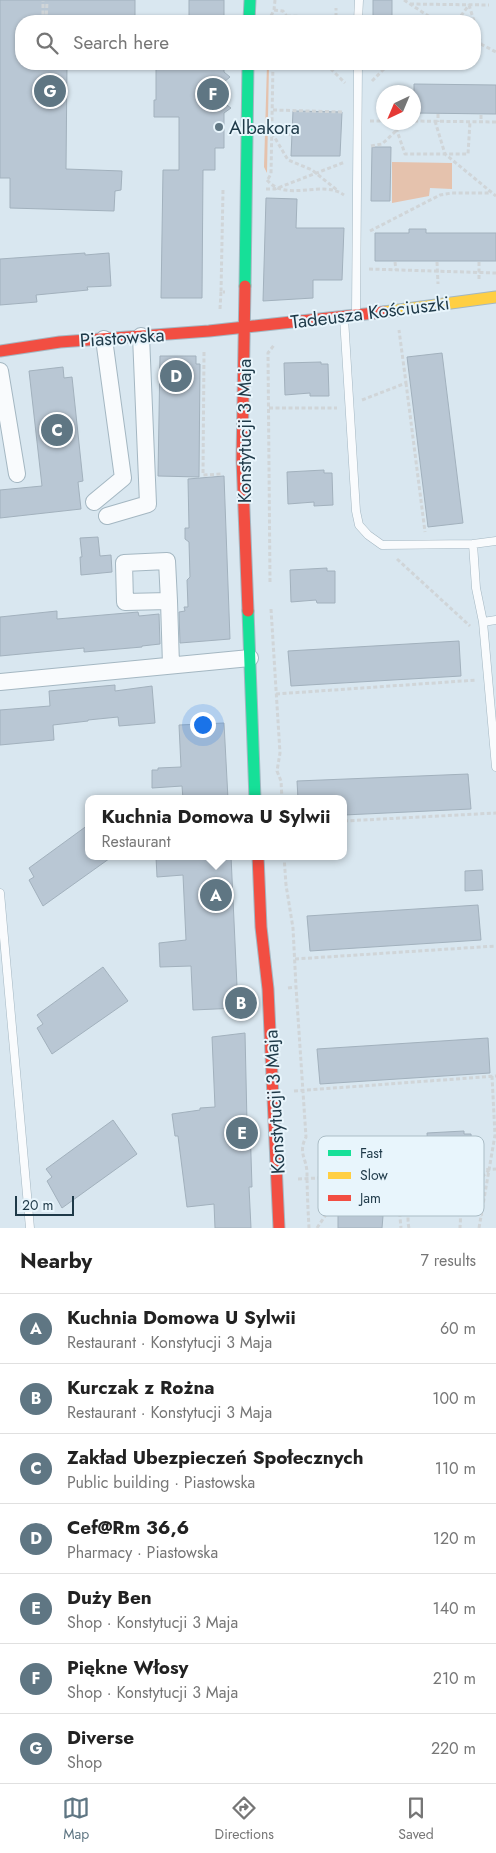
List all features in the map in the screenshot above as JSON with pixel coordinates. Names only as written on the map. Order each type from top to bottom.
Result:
[{"type":"street","points":[[249,15],[250,0]]},
{"type":"street","name":"Konstytucji 3 Maja","points":[[248,70],[242,459],[256,795]]},
{"type":"street","name":"Tadeusza Kościuszki","points":[[244,327],[356,316],[496,297]]},
{"type":"street","name":"Piastowska","points":[[0,350],[60,342],[244,327]]},
{"type":"street","points":[[107,516],[148,504],[141,336]]},
{"type":"street","points":[[94,502],[123,478],[104,339]]},
{"type":"street","points":[[0,371],[18,474]]},
{"type":"street","points":[[170,601],[171,665]]},
{"type":"street","points":[[0,682],[250,658]]},
{"type":"street","name":"Konstytucji 3 Maja","points":[[258,860],[268,989],[279,1228]]},
{"type":"lane","points":[[358,15],[359,0]]},
{"type":"lane","points":[[356,316],[358,70]]},
{"type":"lane","points":[[344,316],[359,525],[368,535],[382,545],[473,544],[496,541]]},
{"type":"lane","points":[[473,544],[476,588],[485,640],[496,768]]},
{"type":"lane","points":[[483,622],[496,620]]},
{"type":"lane","points":[[0,893],[30,1228]]},
{"type":"path","points":[[271,15],[274,10],[275,0]]},
{"type":"path","points":[[404,0],[425,15]]},
{"type":"path","points":[[45,2],[45,15]]},
{"type":"path","points":[[410,4],[437,2],[469,4],[481,2],[489,5]]},
{"type":"path","points":[[461,15],[469,4]]},
{"type":"path","points":[[469,4],[472,15]]},
{"type":"path","points":[[336,8],[336,15]]},
{"type":"path","points":[[274,10],[283,11],[285,15]]},
{"type":"path","points":[[481,44],[496,52]]},
{"type":"path","points":[[332,70],[358,96]]},
{"type":"path","points":[[273,110],[357,112]]},
{"type":"path","points":[[438,114],[437,122],[445,154],[496,196]]},
{"type":"path","points":[[481,115],[481,122]]},
{"type":"path","points":[[421,121],[496,122]]},
{"type":"path","points":[[370,146],[382,144],[397,130],[405,154],[468,154],[470,122]]},
{"type":"path","points":[[292,135],[272,132],[288,160],[315,174],[346,197]]},
{"type":"path","points":[[262,188],[278,188],[357,157]]},
{"type":"path","points":[[261,173],[271,184],[282,190],[335,190],[342,193]]},
{"type":"path","points":[[357,238],[440,195],[452,193],[490,193]]},
{"type":"path","points":[[395,262],[396,270]]},
{"type":"path","points":[[438,262],[438,271]]},
{"type":"path","points":[[479,262],[479,272]]},
{"type":"path","points":[[357,268],[496,272]]},
{"type":"path","points":[[398,327],[427,544]]},
{"type":"path","points":[[270,590],[268,354],[276,343]]},
{"type":"path","points":[[204,351],[203,475],[223,474]]},
{"type":"path","points":[[269,408],[335,409],[406,384]]},
{"type":"path","points":[[382,545],[485,640]]},
{"type":"path","points":[[270,600],[280,753],[276,771],[281,781],[282,795]]},
{"type":"path","points":[[276,694],[488,679]]},
{"type":"path","points":[[347,821],[496,814]]},
{"type":"path","points":[[284,860],[293,928],[296,987]]},
{"type":"path","points":[[295,959],[496,946]]},
{"type":"path","points":[[294,1091],[494,1076],[494,1135],[484,1204]]},
{"type":"path","points":[[484,1169],[496,1169]]},
{"type":"path","points":[[484,1175],[490,1169]]},
{"type":"path","points":[[298,1180],[318,1179]]},
{"type":"path","points":[[317,1228],[325,1216]]},
{"type":"path","points":[[480,1228],[482,1216]]},
{"type":"shaded area","points":[[267,70],[269,70],[267,173],[264,167]]},
{"type":"shaded area","points":[[392,162],[452,163],[452,189],[430,188],[429,196],[392,203]]},
{"type":"building","points":[[0,0],[135,0],[135,15],[15,15],[15,70],[67,70],[66,169],[122,171],[121,190],[115,191],[114,211],[10,208],[10,178],[0,178]]},
{"type":"building","points":[[189,0],[224,0],[224,15],[189,15]]},
{"type":"building","points":[[373,0],[392,0],[392,15],[373,15]]},
{"type":"building","points":[[156,70],[224,70],[230,77],[224,82],[224,103],[231,108],[224,113],[224,148],[215,148],[215,170],[203,170],[202,298],[161,298],[163,170],[179,170],[179,117],[154,117],[154,100],[156,100]]},
{"type":"building","points":[[414,84],[496,85],[496,114],[421,113],[421,85]]},
{"type":"building","points":[[293,111],[342,112],[340,156],[291,156]]},
{"type":"building","points":[[372,147],[391,147],[390,201],[371,201]]},
{"type":"building","points":[[266,198],[297,199],[296,228],[344,228],[342,280],[313,280],[313,298],[263,301]]},
{"type":"building","points":[[409,229],[426,229],[426,233],[496,233],[496,261],[375,261],[375,233],[409,233]]},
{"type":"building","points":[[85,253],[85,255],[109,253],[111,286],[87,287],[88,290],[36,295],[37,302],[0,305],[0,259]]},
{"type":"building","points":[[442,353],[463,523],[428,527],[407,357]]},
{"type":"building","points":[[160,356],[196,356],[196,364],[200,364],[199,477],[158,476]]},
{"type":"building","points":[[321,362],[321,364],[328,364],[329,396],[310,396],[310,393],[285,395],[284,363]]},
{"type":"building","points":[[63,367],[64,378],[72,377],[83,481],[78,482],[81,509],[0,518],[0,490],[42,486],[29,371]]},
{"type":"building","points":[[324,470],[324,473],[332,473],[333,505],[314,506],[314,502],[288,504],[287,472]]},
{"type":"building","points":[[224,476],[230,639],[180,643],[179,612],[185,611],[184,607],[188,607],[187,580],[190,577],[189,542],[185,539],[185,528],[189,528],[188,479]]},
{"type":"building","points":[[98,537],[100,556],[111,555],[112,572],[81,575],[80,538]]},
{"type":"building","points":[[327,568],[327,571],[335,571],[335,603],[317,603],[316,600],[291,602],[290,570]]},
{"type":"building","points":[[57,611],[57,619],[138,612],[139,616],[159,614],[160,644],[84,652],[84,648],[0,656],[0,617]]},
{"type":"building","points":[[459,641],[461,676],[291,686],[288,651]]},
{"type":"building","points":[[115,685],[115,691],[152,686],[155,723],[119,726],[118,717],[88,720],[53,725],[54,740],[0,745],[0,710],[50,706],[49,691]]},
{"type":"building","points":[[224,723],[228,795],[183,795],[182,786],[152,788],[152,770],[181,767],[179,725]]},
{"type":"building","points":[[468,774],[471,809],[347,815],[347,795],[298,795],[297,781]]},
{"type":"building","points":[[85,827],[85,860],[107,860],[43,906],[29,880],[34,877],[29,868]]},
{"type":"building","points":[[156,860],[231,860],[238,1008],[193,1010],[191,966],[160,967],[159,943],[186,940],[183,875],[157,877]]},
{"type":"building","points":[[482,870],[483,890],[465,891],[465,871]]},
{"type":"building","points":[[478,905],[481,940],[310,951],[307,916]]},
{"type":"building","points":[[103,967],[128,1001],[52,1054],[37,1028],[43,1024],[37,1015]]},
{"type":"building","points":[[245,1033],[247,1123],[250,1124],[252,1187],[249,1187],[251,1228],[215,1228],[214,1204],[187,1207],[178,1136],[175,1136],[172,1114],[215,1107],[212,1037]]},
{"type":"building","points":[[488,1038],[490,1073],[320,1084],[317,1049]]},
{"type":"building","points":[[113,1120],[137,1154],[62,1208],[47,1181],[52,1177],[46,1169]]},
{"type":"building","points":[[464,1131],[464,1134],[471,1134],[471,1136],[427,1136],[427,1133]]},
{"type":"building","points":[[338,1216],[383,1216],[382,1228],[338,1228]]},
{"type":"traffic: fast","points":[[249,15],[250,0]]},
{"type":"traffic: fast","points":[[245,286],[248,70]]},
{"type":"traffic: fast","points":[[248,611],[255,795]]},
{"type":"traffic: slow","points":[[384,312],[496,297]]},
{"type":"traffic: jam","points":[[245,286],[242,459],[248,611]]},
{"type":"traffic: jam","points":[[0,351],[60,342],[209,331],[384,312]]},
{"type":"traffic: jam","points":[[258,860],[261,927],[268,989],[279,1228]]},
{"type":"place","name":"Diverse","points":[[50,91]]},
{"type":"place","name":"Piękne Włosy","points":[[213,94]]},
{"type":"place","name":"Albakora","points":[[219,127]]},
{"type":"place","name":"Cef@Rm 36,6","points":[[176,376]]},
{"type":"place","name":"Zakład Ubezpieczeń Społecznych","points":[[57,430]]},
{"type":"place","name":"Kuchnia Domowa U Sylwii","points":[[216,895]]},
{"type":"place","name":"Kurczak z Rożna","points":[[241,1003]]},
{"type":"place","name":"Duży Ben","points":[[242,1133]]}]
